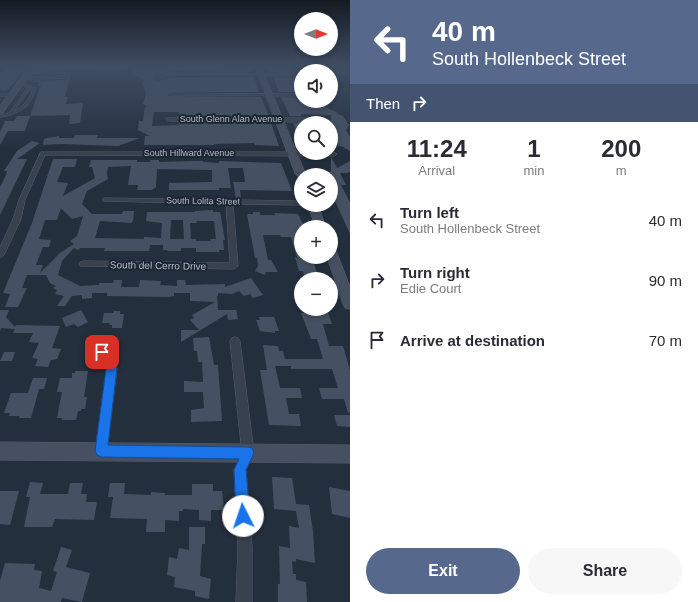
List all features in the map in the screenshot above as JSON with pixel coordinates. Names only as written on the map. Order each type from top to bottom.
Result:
[{"type":"main road","points":[[0,111],[12,95]]},
{"type":"main road","points":[[269,95],[298,168]]},
{"type":"main road","points":[[335,264],[350,304]]},
{"type":"main road","points":[[0,451],[350,454]]},
{"type":"street","points":[[180,94],[294,95]]},
{"type":"street","points":[[0,95],[12,95]]},
{"type":"street","name":"South Glenn Alan Avenue","points":[[168,119],[294,120]]},
{"type":"street","name":"South Hillward Avenue","points":[[0,255],[17,219],[22,200],[44,153],[293,154]]},
{"type":"street","name":"South Lolita Street","points":[[105,200],[294,203]]},
{"type":"street","name":"South del Cerro Drive","points":[[83,264],[234,266],[229,201]]},
{"type":"street","points":[[234,340],[248,453],[240,470],[245,546],[244,602]]},
{"type":"street","points":[[101,451],[112,368],[102,352]]},
{"type":"lane","points":[[10,114],[25,94]]},
{"type":"lane","points":[[0,116],[24,109],[33,94]]},
{"type":"building","points":[[38,94],[66,94],[65,97],[68,97],[66,104],[83,103],[80,123],[69,124],[70,115],[30,116]]},
{"type":"building","points":[[146,94],[168,94],[169,96],[261,97],[269,116],[179,116],[180,113],[178,112],[154,112],[152,126],[178,125],[179,123],[271,123],[279,146],[255,145],[254,143],[214,145],[144,145],[145,136],[150,136],[138,130],[139,121],[143,121],[145,107],[147,106],[143,104]]},
{"type":"building","points":[[281,97],[294,98],[294,108],[328,108],[338,113],[336,113],[343,116],[349,125],[346,130],[350,137],[350,151],[338,145],[338,116],[301,114],[301,116],[290,116]]},
{"type":"building","points":[[17,116],[30,116],[25,131],[8,131],[0,145],[0,132],[5,121],[14,121]]},
{"type":"building","points":[[75,135],[98,135],[97,138],[140,138],[118,146],[61,144],[43,145],[44,139],[47,138],[59,136],[59,138],[74,138]]},
{"type":"building","points":[[32,141],[40,143],[17,159],[27,159],[0,215],[0,187],[7,173],[7,171],[4,171],[17,151]]},
{"type":"building","points":[[53,159],[77,159],[75,167],[63,167],[57,182],[68,183],[63,196],[95,178],[92,167],[89,167],[91,160],[137,160],[137,162],[159,160],[159,162],[203,161],[219,163],[219,161],[281,163],[292,191],[240,190],[241,199],[236,198],[233,182],[245,182],[243,168],[228,168],[231,188],[219,188],[219,190],[169,190],[169,183],[212,182],[212,170],[157,169],[156,187],[152,190],[137,190],[138,185],[128,185],[131,166],[108,167],[108,179],[87,191],[82,204],[92,214],[122,214],[123,211],[134,211],[132,223],[100,221],[95,238],[161,238],[162,223],[146,221],[147,212],[195,212],[213,210],[213,212],[220,212],[225,240],[223,240],[224,250],[219,250],[219,252],[196,252],[196,248],[181,248],[181,251],[167,251],[163,250],[163,245],[150,245],[149,251],[104,251],[105,248],[80,248],[78,250],[74,248],[62,261],[58,275],[80,286],[99,285],[99,283],[113,283],[114,280],[122,280],[121,287],[139,287],[140,280],[161,281],[160,285],[177,286],[177,280],[185,280],[186,285],[225,284],[225,287],[251,278],[263,295],[253,298],[250,294],[244,296],[239,291],[232,294],[218,293],[217,296],[218,310],[236,310],[238,319],[228,320],[227,314],[181,342],[181,330],[199,330],[190,320],[194,318],[192,315],[215,302],[190,301],[190,293],[174,293],[174,296],[168,297],[107,296],[107,293],[92,293],[92,298],[82,299],[82,295],[72,296],[65,306],[57,306],[64,296],[55,294],[57,290],[53,288],[56,286],[50,283],[46,275],[27,275],[22,288],[27,288],[18,307],[5,307],[10,294],[3,293],[32,223]],"holes":[[[61,208],[72,219],[83,216],[77,236],[70,241],[74,244],[60,253],[40,273],[43,265],[36,265],[43,247],[49,247],[51,240],[39,239],[45,220],[57,220]],[[171,220],[183,220],[184,239],[170,239]],[[197,221],[214,221],[216,239],[210,239],[211,241],[196,241],[196,239],[191,239],[190,223],[196,223]]]},
{"type":"building","points":[[331,160],[333,160],[337,168],[331,168]]},
{"type":"building","points":[[350,161],[350,172],[340,173],[346,185],[341,185],[350,202],[350,234],[338,207],[337,168]]},
{"type":"building","points":[[253,212],[260,212],[260,215],[275,215],[274,213],[298,214],[301,220],[294,220],[294,248],[291,237],[281,237],[280,235],[263,235],[268,260],[271,260],[278,272],[266,272],[265,275],[255,271],[258,266],[257,258],[255,258],[247,214],[253,214]]},
{"type":"building","points":[[297,264],[314,264],[317,272],[303,272],[299,271]]},
{"type":"building","points":[[0,310],[9,310],[6,317],[15,327],[16,325],[60,326],[52,348],[61,349],[57,359],[51,360],[48,367],[35,366],[38,359],[32,358],[39,343],[29,342],[33,333],[13,333],[15,329],[1,328],[0,331]]},
{"type":"building","points":[[81,310],[88,322],[78,327],[74,324],[66,327],[62,318]]},
{"type":"building","points":[[114,311],[120,311],[120,314],[124,314],[122,328],[112,328],[112,325],[109,325],[110,323],[102,323],[104,313],[113,313]]},
{"type":"building","points":[[302,316],[329,316],[332,324],[323,324],[329,346],[343,346],[350,370],[350,412],[348,413],[344,399],[322,399],[319,388],[338,388],[332,369],[291,369],[291,366],[275,366],[280,388],[300,388],[302,398],[286,398],[289,414],[299,414],[301,426],[269,425],[260,370],[267,370],[263,345],[278,346],[279,351],[283,351],[285,359],[323,359],[317,339],[311,339]]},
{"type":"building","points":[[259,317],[274,317],[279,331],[275,331],[275,333],[260,331],[256,320],[260,320]]},
{"type":"building","points":[[209,337],[214,365],[218,365],[222,421],[191,422],[191,410],[204,408],[203,392],[184,392],[184,381],[203,382],[202,362],[198,362],[197,351],[194,351],[193,338]]},
{"type":"building","points":[[4,352],[15,352],[12,361],[0,361]]},
{"type":"building","points":[[75,371],[88,371],[84,397],[87,397],[85,409],[78,411],[76,420],[62,420],[62,418],[57,418],[62,392],[57,392],[60,378],[72,378],[72,373],[75,373]]},
{"type":"building","points":[[33,378],[47,378],[44,389],[39,389],[31,418],[19,418],[20,416],[9,416],[10,413],[4,413],[11,393],[28,393]]},
{"type":"building","points":[[334,415],[350,415],[350,427],[337,426]]},
{"type":"building","points":[[272,477],[292,478],[296,504],[309,505],[313,532],[315,563],[296,559],[296,562],[292,561],[293,574],[296,574],[296,580],[306,582],[307,602],[278,602],[278,584],[280,584],[279,546],[290,548],[289,526],[299,528],[296,511],[274,509]]},
{"type":"building","points":[[30,482],[43,483],[40,494],[68,494],[70,483],[83,483],[81,494],[87,494],[86,502],[97,502],[94,520],[55,519],[52,527],[24,527],[30,497],[26,497]]},
{"type":"building","points":[[110,483],[125,483],[124,494],[151,495],[151,492],[165,493],[165,495],[192,495],[192,484],[213,484],[213,491],[222,491],[224,510],[211,510],[211,521],[199,520],[199,510],[183,509],[183,511],[179,511],[179,521],[165,520],[165,532],[146,532],[147,519],[110,518],[113,497],[108,497]]},
{"type":"building","points":[[329,487],[350,491],[350,518],[332,514]]},
{"type":"building","points":[[0,491],[19,491],[10,525],[0,524]]},
{"type":"building","points":[[189,527],[205,527],[205,544],[202,544],[200,576],[211,579],[209,599],[195,596],[195,591],[174,587],[175,577],[167,575],[169,557],[177,559],[179,548],[189,550]]},
{"type":"building","points":[[61,547],[72,550],[66,567],[90,573],[82,602],[62,598],[61,602],[0,602],[0,581],[5,563],[35,564],[34,570],[42,571],[39,588],[51,591],[57,572],[53,571]]},
{"type":"route","points":[[102,352],[112,368],[101,451],[248,453],[240,470],[243,516]]}]
